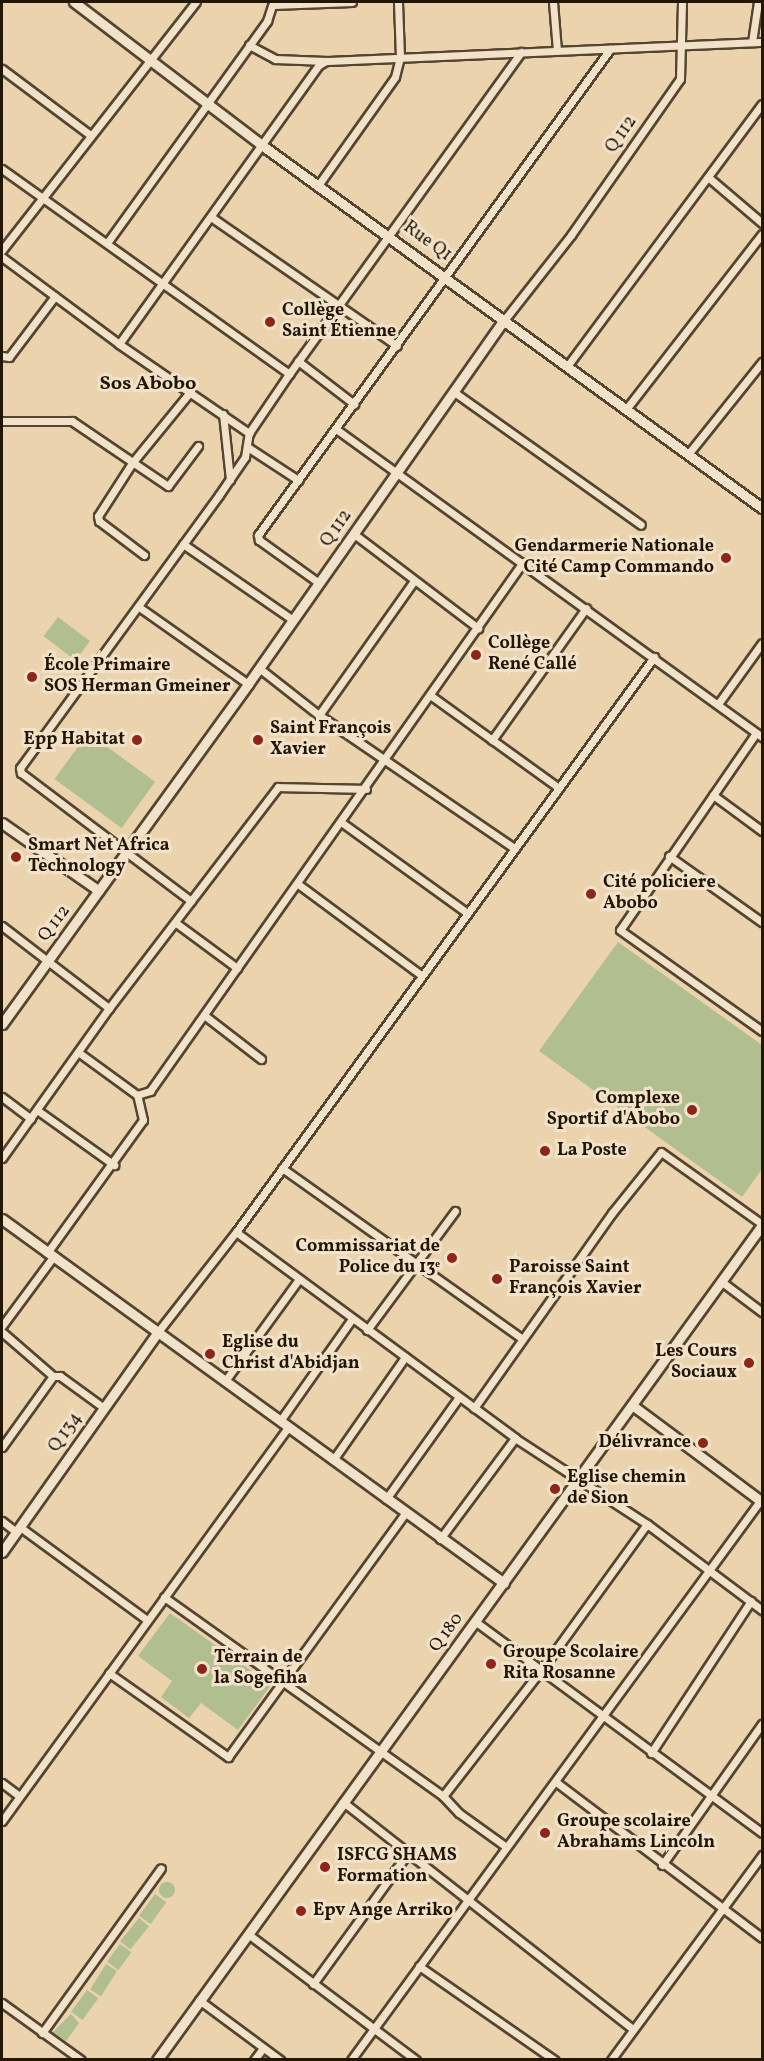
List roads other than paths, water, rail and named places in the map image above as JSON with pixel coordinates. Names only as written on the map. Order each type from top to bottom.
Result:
[{"type":"street","name":"Rue Q1","points":[[74,2],[263,146],[446,276],[762,508]]},
{"type":"street","points":[[2,250],[89,134],[196,2]]},
{"type":"street","points":[[107,243],[249,45],[273,3],[352,2]]},
{"type":"street","points":[[319,184],[386,95],[400,57],[398,2]]},
{"type":"street","points":[[553,2],[556,51]]},
{"type":"street","name":"Q 112","points":[[2,1024],[248,684],[505,319],[676,86],[682,74],[682,2]]},
{"type":"street","points":[[752,42],[758,2]]},
{"type":"street","points":[[249,45],[275,59],[326,61],[762,42]]},
{"type":"street","points":[[320,583],[258,538],[610,49]]},
{"type":"street","points":[[191,901],[19,770],[230,480],[249,448],[249,433],[289,374],[521,52]]},
{"type":"street","points":[[119,344],[326,61]]},
{"type":"street","points":[[2,69],[89,134]]},
{"type":"street","points":[[568,365],[762,104]]},
{"type":"street","points":[[2,169],[164,282],[289,374]]},
{"type":"street","points":[[708,177],[762,223]]},
{"type":"street","points":[[211,217],[397,346]]},
{"type":"street","points":[[627,408],[762,234]]},
{"type":"street","points":[[2,257],[119,344],[191,391],[249,433]]},
{"type":"street","points":[[2,356],[9,357],[55,296]]},
{"type":"street","points":[[298,362],[354,404]]},
{"type":"street","points":[[689,453],[762,362]]},
{"type":"street","points":[[144,555],[99,521],[132,463],[191,391]]},
{"type":"street","points":[[454,392],[641,525]]},
{"type":"street","points":[[223,414],[230,480]]},
{"type":"street","points":[[2,421],[72,421],[168,486],[198,446]]},
{"type":"street","points":[[336,429],[396,475],[523,562],[759,735],[713,795],[620,927],[621,933],[762,1031]]},
{"type":"street","points":[[249,448],[298,480]]},
{"type":"street","points":[[354,534],[478,628]]},
{"type":"street","points":[[183,544],[293,620]]},
{"type":"street","points":[[137,1095],[150,1091],[366,789],[384,759],[523,562]]},
{"type":"street","points":[[319,715],[414,580]]},
{"type":"street","points":[[139,607],[248,684]]},
{"type":"street","points":[[492,740],[586,608]]},
{"type":"street","points":[[718,704],[762,643]]},
{"type":"street","points":[[157,1333],[236,1232],[654,657]]},
{"type":"street","points":[[259,668],[319,715],[514,848]]},
{"type":"street","points":[[430,695],[559,788]]},
{"type":"street","points":[[2,1158],[109,1008],[278,787],[366,789]]},
{"type":"street","points":[[713,795],[762,831]]},
{"type":"street","points":[[341,822],[467,913]]},
{"type":"street","points":[[2,823],[99,891]]},
{"type":"street","points":[[669,856],[762,922]]},
{"type":"street","points":[[298,884],[421,975]]},
{"type":"street","points":[[176,923],[237,968]]},
{"type":"street","points":[[2,926],[109,1008]]},
{"type":"street","points":[[204,1015],[261,1059]]},
{"type":"street","points":[[2,1326],[143,1120],[137,1095],[78,1052]]},
{"type":"street","points":[[2,1097],[31,1119]]},
{"type":"street","points":[[37,1110],[114,1165]]},
{"type":"street","points":[[474,1408],[521,1338],[612,1213],[661,1152],[762,1225]]},
{"type":"street","points":[[282,1168],[521,1338]]},
{"type":"street","points":[[367,1330],[455,1211]]},
{"type":"street","points":[[2,1219],[440,1539],[504,1583]]},
{"type":"street","name":"Q 180","points":[[157,2060],[762,1225]]},
{"type":"street","points":[[236,1232],[515,1438],[647,1524],[762,1610]]},
{"type":"street","points":[[225,1381],[299,1279]]},
{"type":"street","points":[[722,1282],[762,1312]]},
{"type":"street","points":[[2,1821],[164,1597],[284,1424],[352,1319]]},
{"type":"street","points":[[2,1332],[53,1376],[60,1376],[104,1408]]},
{"type":"street","name":"Q 134","points":[[2,1552],[157,1333]]},
{"type":"street","points":[[333,1460],[405,1357]]},
{"type":"street","points":[[2,1447],[53,1376]]},
{"type":"street","points":[[386,1499],[459,1397]]},
{"type":"street","points":[[351,2060],[464,1900],[556,1782],[708,1570],[762,1500],[632,1405]]},
{"type":"street","points":[[440,1539],[515,1438]]},
{"type":"street","points":[[109,1673],[225,1758],[283,1683],[405,1513]]},
{"type":"street","points":[[2,1521],[147,1620]]},
{"type":"street","points":[[443,1796],[542,1669],[647,1524]]},
{"type":"street","points":[[164,1597],[443,1796],[459,1813],[505,1846]]},
{"type":"street","points":[[651,1753],[751,1601]]},
{"type":"street","points":[[476,1622],[762,1833]]},
{"type":"street","points":[[662,1865],[713,1798],[762,1724]]},
{"type":"street","points":[[556,1782],[662,1865],[762,1938]]},
{"type":"street","points":[[2,1783],[19,1796]]},
{"type":"street","points":[[343,1802],[464,1900],[632,2029]]},
{"type":"street","points":[[313,1984],[406,1854]]},
{"type":"street","points":[[611,2060],[762,1855]]},
{"type":"street","points":[[42,2033],[160,1869]]},
{"type":"street","points":[[248,1934],[416,2060]]},
{"type":"street","points":[[419,1966],[554,2060]]},
{"type":"street","points":[[199,2000],[280,2060]]},
{"type":"street","points":[[2,2003],[81,2060]]},
{"type":"street","points":[[254,2060],[262,2048]]},
{"type":"place","name":"Collège Saint Étienne","points":[[270,322]]},
{"type":"place","name":"Gendarmerie Nationale Cité Camp Commando","points":[[726,558]]},
{"type":"place","name":"Collège René Callé","points":[[476,655]]},
{"type":"place","name":"École Primaire SOS Herman Gmeiner","points":[[32,677]]},
{"type":"place","name":"Epp Habitat","points":[[137,740]]},
{"type":"place","name":"Saint François Xavier","points":[[258,740]]},
{"type":"place","name":"Smart Net Africa Technology","points":[[16,857]]},
{"type":"place","name":"Cité policiere Abobo","points":[[591,894]]},
{"type":"place","name":"Complexe Sportif d'Abobo","points":[[692,1110]]},
{"type":"place","name":"La Poste","points":[[545,1151]]},
{"type":"place","name":"Commissariat de Police du 13ᵉ","points":[[452,1258]]},
{"type":"place","name":"Paroisse Saint François Xavier","points":[[497,1279]]},
{"type":"place","name":"Eglise du Christ d'Abidjan","points":[[210,1354]]},
{"type":"place","name":"Les Cours Sociaux","points":[[749,1363]]},
{"type":"place","name":"Délivrance","points":[[703,1443]]},
{"type":"place","name":"Eglise chemin de Sion","points":[[555,1489]]},
{"type":"place","name":"Groupe Scolaire Rita Rosanne","points":[[491,1664]]},
{"type":"place","name":"Terrain de la Sogefiha","points":[[202,1669]]},
{"type":"place","name":"Groupe scolaire Abrahams Lincoln","points":[[545,1833]]},
{"type":"place","name":"ISFCG SHAMS Formation","points":[[325,1867]]},
{"type":"place","name":"Epv Ange Arriko","points":[[301,1911]]},
{"type":"district","name":"Sos Abobo","points":[[148,384]]}]
